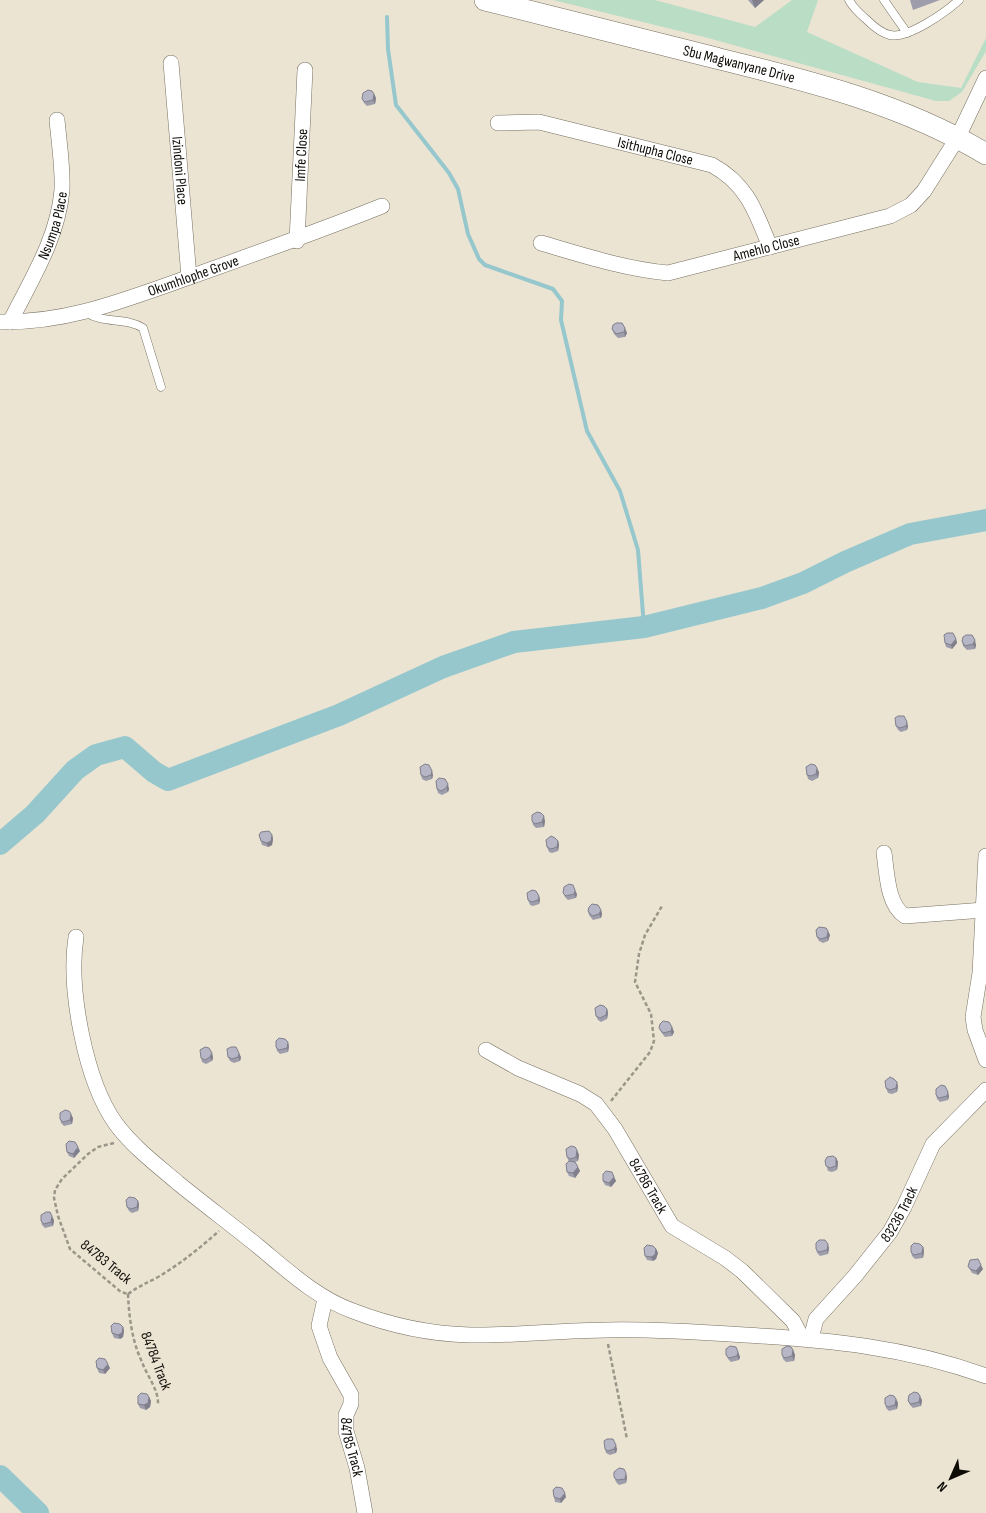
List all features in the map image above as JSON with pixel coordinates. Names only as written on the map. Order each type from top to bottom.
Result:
[{"type":"main road","name":"Sbu Magwanyane Drive","points":[[485,0],[822,84],[892,108],[958,137],[986,154]]},
{"type":"street","name":"Izindoni Place","points":[[170,63],[190,277]]},
{"type":"street","name":"Imfe Close","points":[[296,240],[305,70]]},
{"type":"street","name":"Amehlo Close","points":[[541,242],[587,257],[652,272],[668,273],[890,216],[911,205],[924,191],[958,137],[986,78]]},
{"type":"street","name":"Nsumpa Place","points":[[5,322],[50,241],[57,217],[62,189],[57,120]]},
{"type":"street","name":"Isithupha Close","points":[[498,123],[539,122],[712,165],[728,174],[753,204],[770,247]]},
{"type":"street","name":"Okumhlophe Grove","points":[[5,322],[40,321],[87,313],[296,240],[382,206]]},
{"type":"street","points":[[884,853],[897,909],[905,916],[984,910]]},
{"type":"street","points":[[986,856],[980,973],[973,1017],[975,1030],[986,1060]]},
{"type":"street","points":[[76,937],[73,953],[76,993],[88,1061],[109,1112],[131,1141],[227,1224],[325,1299],[351,1311],[378,1320],[425,1330],[461,1334],[662,1330],[806,1338],[854,1343],[930,1358],[986,1375]]},
{"type":"street","name":"84786 Track","points":[[486,1050],[518,1068],[580,1094],[596,1104],[606,1114],[672,1226],[725,1258],[742,1271],[793,1321],[806,1338]]},
{"type":"street","name":"83236 Track","points":[[806,1338],[816,1319],[855,1276],[890,1232],[904,1207],[933,1144],[986,1090]]},
{"type":"street","name":"84785 Track","points":[[325,1299],[319,1326],[330,1358],[351,1395],[345,1422],[346,1431],[357,1468],[365,1513]]},
{"type":"lane","points":[[849,0],[857,11],[884,33],[897,36],[907,33],[935,18],[959,0]]},
{"type":"lane","points":[[884,0],[907,33]]},
{"type":"lane","points":[[87,313],[98,319],[132,323],[143,328],[161,387]]},
{"type":"path","points":[[606,1114],[618,1090],[641,1064],[654,1041],[651,1014],[635,982],[639,954],[645,935],[662,906]]},
{"type":"path","name":"84783 Track","points":[[131,1141],[106,1144],[93,1150],[62,1179],[55,1190],[54,1198],[58,1216],[70,1249],[121,1292],[128,1294],[143,1283],[171,1268],[227,1224]]},
{"type":"path","name":"84784 Track","points":[[128,1294],[128,1313],[136,1348],[154,1386],[158,1405]]},
{"type":"path","points":[[606,1330],[627,1439]]},
{"type":"green space","points":[[553,0],[655,0],[755,27],[792,0],[818,0],[807,32],[918,82],[961,88],[986,38],[986,51],[962,92],[949,101],[936,101],[708,38]]},
{"type":"building","points":[[368,90],[374,94],[373,100],[365,102],[362,99],[363,93]]},
{"type":"building","points":[[616,323],[622,323],[625,328],[624,332],[616,334],[612,329]]},
{"type":"building","points":[[953,633],[956,639],[951,645],[945,643],[944,635]]},
{"type":"building","points":[[966,635],[972,635],[975,640],[973,644],[965,646],[962,641]]},
{"type":"building","points":[[904,716],[907,722],[906,726],[900,728],[896,726],[895,718]]},
{"type":"building","points":[[425,764],[429,765],[432,771],[431,775],[425,777],[421,775],[420,767]]},
{"type":"building","points":[[811,764],[817,768],[816,774],[811,776],[807,775],[806,767]]},
{"type":"building","points":[[439,778],[445,779],[448,784],[441,791],[437,789],[436,781]]},
{"type":"building","points":[[537,812],[544,816],[542,822],[535,824],[532,821],[532,815]]},
{"type":"building","points":[[269,831],[272,835],[271,841],[267,843],[261,841],[259,835],[261,832]]},
{"type":"building","points":[[551,836],[558,841],[557,847],[551,849],[547,847],[546,840]]},
{"type":"building","points":[[569,884],[573,885],[574,894],[566,896],[563,893],[564,887]]},
{"type":"building","points":[[532,890],[536,891],[539,896],[538,900],[532,902],[528,900],[527,893]]},
{"type":"building","points":[[592,904],[598,905],[601,910],[599,914],[592,916],[588,911]]},
{"type":"building","points":[[819,927],[826,928],[828,931],[827,937],[821,939],[817,937],[816,930]]},
{"type":"building","points":[[600,1005],[607,1009],[606,1015],[600,1018],[596,1016],[595,1008]]},
{"type":"building","points":[[663,1021],[669,1022],[672,1027],[671,1031],[663,1033],[659,1028]]},
{"type":"building","points":[[279,1038],[285,1039],[288,1042],[287,1048],[279,1050],[276,1047],[276,1041]]},
{"type":"building","points":[[205,1047],[209,1048],[212,1053],[205,1060],[201,1058],[200,1050]]},
{"type":"building","points":[[236,1047],[239,1053],[238,1057],[232,1059],[228,1057],[227,1049]]},
{"type":"building","points":[[890,1077],[897,1082],[896,1088],[890,1090],[886,1088],[885,1081]]},
{"type":"building","points":[[941,1085],[945,1086],[948,1092],[947,1096],[939,1098],[936,1095],[936,1089]]},
{"type":"building","points":[[65,1110],[71,1114],[70,1120],[63,1122],[60,1119],[60,1113]]},
{"type":"building","points":[[69,1141],[75,1142],[78,1147],[73,1154],[67,1152],[66,1144]]},
{"type":"building","points":[[571,1146],[577,1150],[576,1157],[571,1159],[567,1157],[566,1149]]},
{"type":"building","points":[[833,1156],[836,1158],[836,1166],[830,1168],[826,1166],[825,1161],[827,1157]]},
{"type":"building","points":[[569,1161],[575,1162],[578,1167],[573,1173],[567,1172],[566,1164]]},
{"type":"building","points":[[606,1171],[612,1172],[614,1177],[609,1183],[603,1181],[603,1174]]},
{"type":"building","points":[[129,1197],[135,1198],[138,1201],[137,1207],[131,1209],[127,1207],[126,1200]]},
{"type":"building","points":[[50,1212],[52,1216],[51,1222],[44,1224],[41,1221],[41,1215]]},
{"type":"building","points":[[819,1240],[825,1240],[828,1244],[827,1250],[819,1252],[816,1249],[816,1243]]},
{"type":"building","points":[[914,1243],[920,1244],[923,1247],[922,1253],[914,1255],[911,1252],[911,1246]]},
{"type":"building","points":[[647,1245],[653,1246],[656,1249],[655,1255],[651,1257],[645,1256],[644,1248]]},
{"type":"building","points":[[978,1259],[981,1265],[976,1271],[970,1269],[968,1266],[970,1260]]},
{"type":"building","points":[[114,1323],[120,1324],[123,1327],[122,1333],[118,1335],[112,1333],[111,1326]]},
{"type":"building","points":[[730,1346],[736,1347],[737,1356],[729,1358],[726,1355],[726,1349]]},
{"type":"building","points":[[787,1346],[793,1350],[792,1356],[785,1358],[782,1355],[782,1349]]},
{"type":"building","points":[[99,1358],[105,1359],[108,1364],[103,1370],[97,1368],[96,1361]]},
{"type":"building","points":[[914,1392],[920,1396],[919,1402],[911,1404],[908,1401],[909,1395]]},
{"type":"building","points":[[141,1393],[147,1394],[149,1397],[148,1403],[144,1405],[138,1404],[138,1396]]},
{"type":"building","points":[[890,1395],[896,1399],[895,1405],[888,1407],[885,1404],[885,1398]]},
{"type":"building","points":[[613,1439],[616,1445],[614,1449],[608,1451],[605,1449],[604,1441]]},
{"type":"building","points":[[619,1468],[624,1469],[626,1473],[625,1479],[617,1480],[614,1477],[614,1472]]},
{"type":"building","points":[[556,1487],[562,1488],[565,1493],[560,1499],[554,1497],[553,1490]]},
{"type":"waterway","points":[[387,17],[388,49],[396,105],[449,173],[458,189],[468,234],[479,259],[485,265],[553,289],[562,301],[561,320],[587,431],[620,491],[638,550],[644,627]]},
{"type":"waterway","points":[[0,844],[35,814],[75,770],[96,755],[125,747],[154,772],[168,780],[339,715],[443,667],[514,642],[644,627],[762,598],[803,583],[845,562],[910,534],[986,520]]},
{"type":"waterway","points":[[0,1476],[38,1513]]}]
